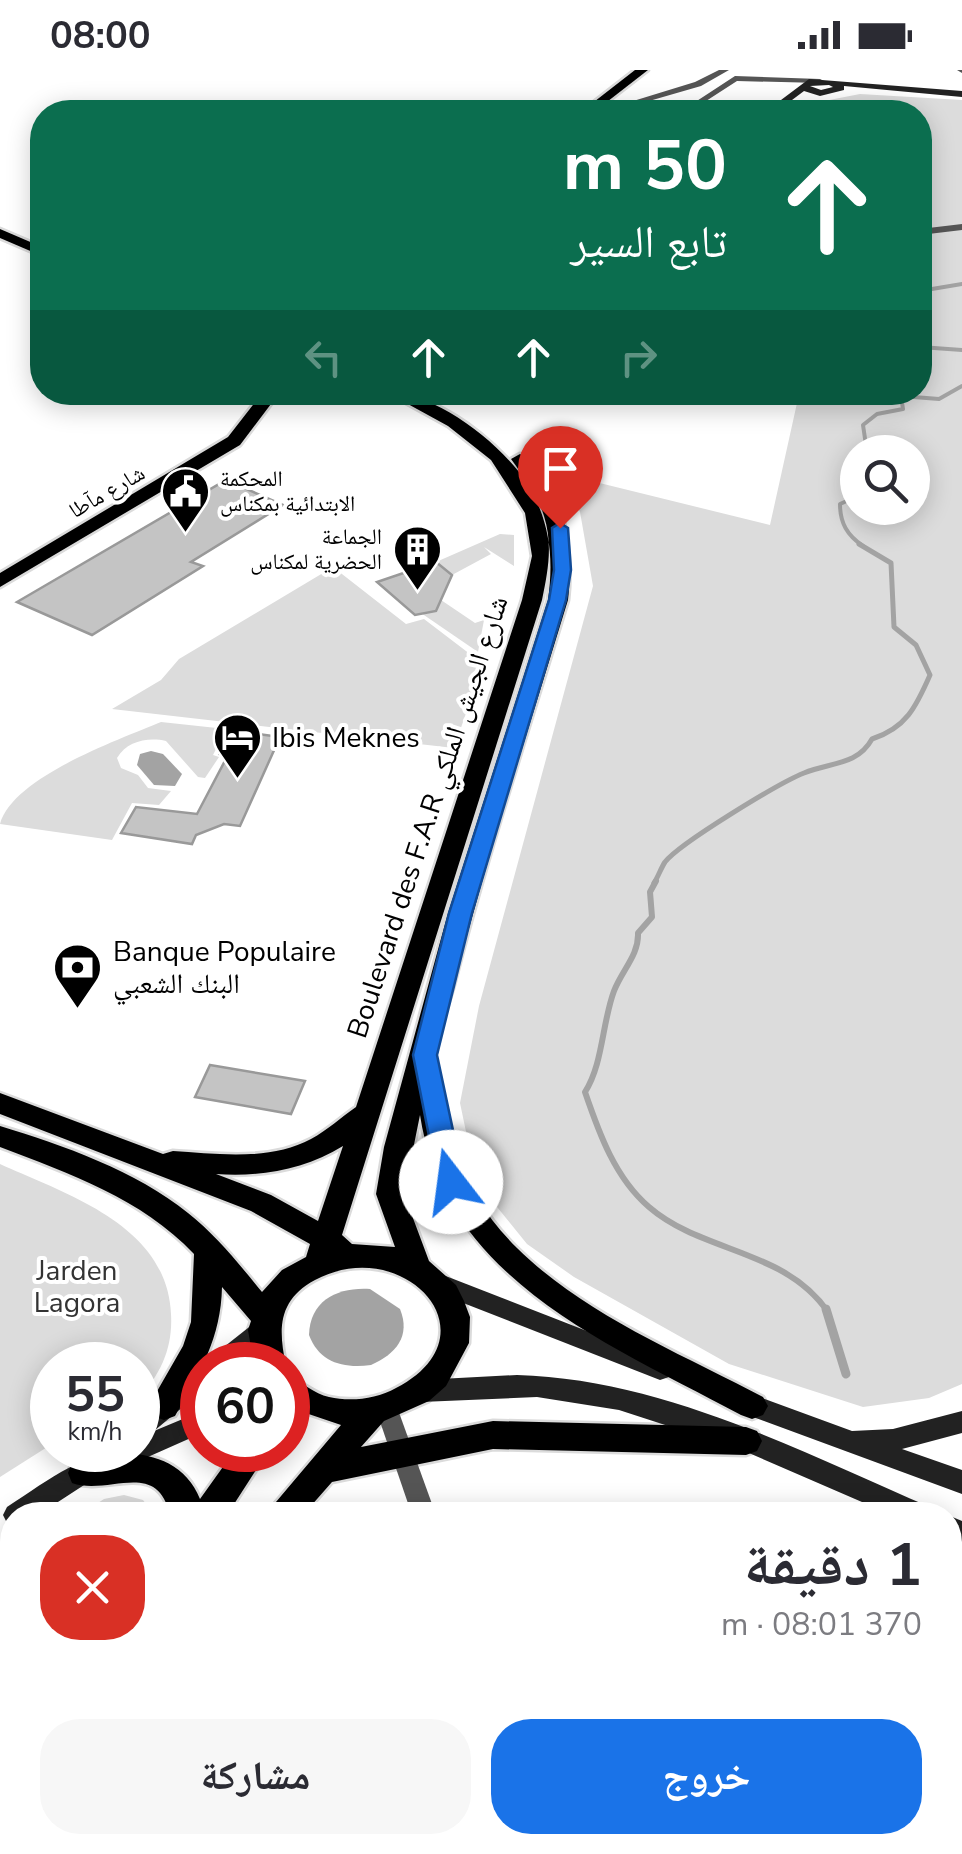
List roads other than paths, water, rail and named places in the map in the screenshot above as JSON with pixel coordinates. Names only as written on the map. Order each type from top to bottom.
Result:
[{"type":"main road","points":[[603,100],[642,70]]},
{"type":"main road","points":[[620,100],[660,70]]},
{"type":"main road","points":[[789,100],[803,86],[962,94]]},
{"type":"main road","points":[[791,100],[827,87]]},
{"type":"main road","points":[[0,229],[30,243]]},
{"type":"main road","points":[[0,565],[211,442],[243,405]]},
{"type":"main road","name":"شارع مآطا","points":[[0,581],[234,441],[262,405]]},
{"type":"main road","name":"Boulevard des F.A.R شارع الجيش الملكي","points":[[321,1251],[486,748],[532,600],[541,556],[534,512],[498,458],[454,422],[420,405]]},
{"type":"main road","name":"Boulevard des F.A.R شارع الجيش الملكي","points":[[422,1391],[441,1372],[453,1350],[454,1315],[427,1275],[390,1194],[460,913],[558,600],[563,548],[560,528],[542,488],[511,449],[471,418],[446,405]]},
{"type":"main road","points":[[425,1055],[451,1182],[499,1252],[545,1291],[752,1406]]},
{"type":"main road","points":[[0,1103],[261,1202],[321,1251],[398,1258],[427,1275],[752,1406],[962,1482]]},
{"type":"main road","points":[[143,1159],[226,1165],[304,1156],[336,1141],[367,1111]]},
{"type":"main road","points":[[0,1136],[127,1190],[174,1218],[209,1251],[264,1324],[267,1342]]},
{"type":"main road","points":[[164,1408],[198,1349],[206,1322],[209,1251]]},
{"type":"main road","points":[[244,1342],[264,1324],[276,1294],[321,1251]]},
{"type":"main road","points":[[310,1401],[340,1411],[380,1409],[422,1391],[528,1386],[572,1390],[746,1441],[890,1502]]},
{"type":"main road","points":[[160,1411],[180,1395]]},
{"type":"main road","points":[[294,1502],[380,1409]]},
{"type":"main road","points":[[845,1440],[892,1440],[962,1422]]},
{"type":"main road","points":[[37,1502],[84,1473],[180,1432]]},
{"type":"main road","points":[[324,1469],[493,1435],[746,1441]]},
{"type":"main road","points":[[84,1473],[124,1466],[161,1472],[185,1502]]},
{"type":"main road","points":[[217,1502],[238,1472]]},
{"type":"street","points":[[643,100],[698,84],[725,70]]},
{"type":"street","points":[[702,100],[735,78],[827,87]]},
{"type":"street","points":[[776,79],[803,86]]},
{"type":"street","points":[[698,84],[718,89]]},
{"type":"street","points":[[932,231],[962,227]]},
{"type":"street","points":[[380,1409],[419,1502]]},
{"type":"waterway","points":[[932,289],[962,284]]},
{"type":"waterway","points":[[932,348],[962,350]]},
{"type":"waterway","points":[[932,398],[939,399],[962,386]]},
{"type":"waterway","points":[[864,435],[863,425],[877,414],[903,409],[902,405]]},
{"type":"waterway","points":[[844,525],[863,546]]},
{"type":"waterway","points":[[654,883],[665,862],[709,828],[791,779],[859,754],[872,739],[902,722],[914,706],[930,675],[916,645],[894,627],[891,563],[859,544]]},
{"type":"waterway","points":[[656,881],[650,892],[652,917],[638,933],[633,955],[614,991],[595,1069],[585,1092],[596,1123],[618,1169],[649,1207],[693,1234],[789,1275],[826,1310]]},
{"type":"waterway","points":[[826,1310],[846,1374]]},
{"type":"place","name":"المحكمة الابتدائية بمكناس","points":[[185,534]]},
{"type":"place","name":"الجماعة الحضرية لمكناس","points":[[417,592]]},
{"type":"place","name":"Ibis Meknes","points":[[237,780]]},
{"type":"place","name":"Banque Populaire البنك الشعبي","points":[[78,1010]]},
{"type":"park label","name":"Jarden Lagora","points":[[77,1287]]}]
